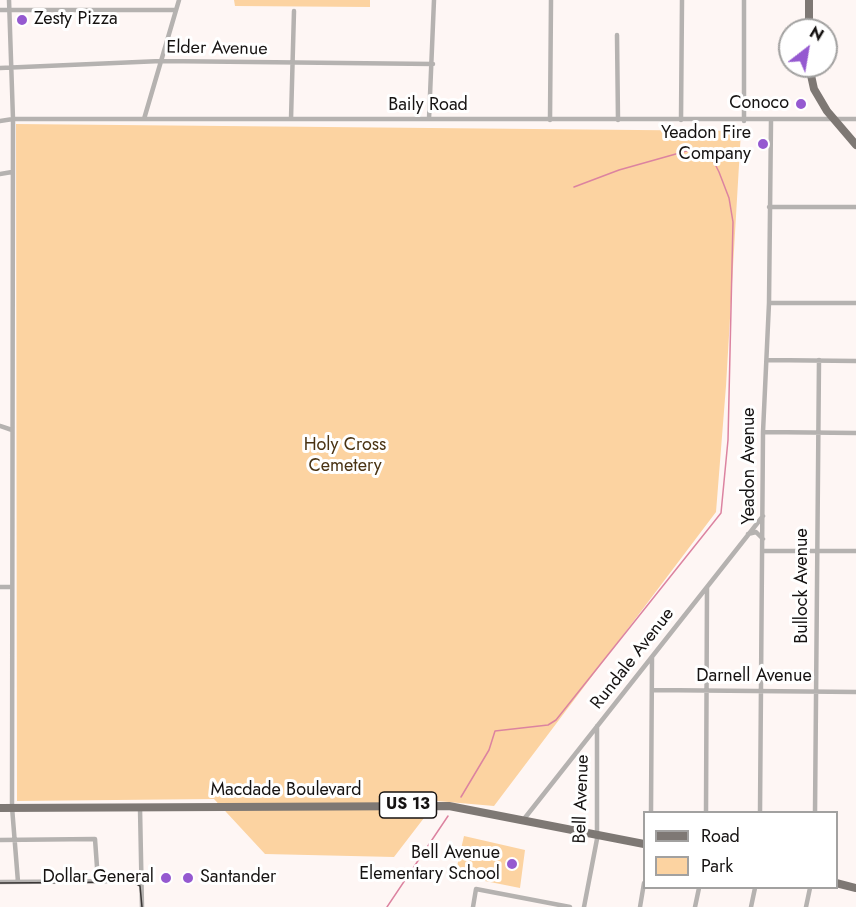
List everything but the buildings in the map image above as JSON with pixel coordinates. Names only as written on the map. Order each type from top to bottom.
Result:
[{"type":"main road","points":[[809,0],[809,18]]},
{"type":"main road","points":[[811,78],[812,86],[835,120],[856,145]]},
{"type":"main road","name":"US 13","points":[[0,808],[140,806]]},
{"type":"main road","name":"Macdade Boulevard","points":[[140,806],[437,806],[524,819],[643,844]]},
{"type":"main road","points":[[838,884],[856,888]]},
{"type":"street","points":[[9,0],[13,119],[12,807],[18,882]]},
{"type":"street","points":[[144,119],[179,0]]},
{"type":"street","points":[[429,119],[434,0]]},
{"type":"street","points":[[550,120],[551,0]]},
{"type":"street","points":[[681,120],[682,0]]},
{"type":"street","points":[[744,0],[744,121]]},
{"type":"street","points":[[0,10],[176,10]]},
{"type":"street","points":[[291,119],[295,64],[294,11]]},
{"type":"street","points":[[616,35],[618,120]]},
{"type":"street","name":"Elder Avenue","points":[[0,68],[161,61],[433,64]]},
{"type":"street","name":"Baily Road","points":[[0,121],[13,119],[744,121],[856,119]]},
{"type":"street","name":"Yeadon Avenue","points":[[760,811],[763,432],[769,303],[771,121]]},
{"type":"street","points":[[0,174],[12,172]]},
{"type":"street","points":[[770,207],[856,207]]},
{"type":"street","points":[[769,303],[856,303]]},
{"type":"street","points":[[767,360],[856,361]]},
{"type":"street","name":"Bullock Avenue","points":[[815,811],[819,360]]},
{"type":"street","points":[[0,426],[12,430]]},
{"type":"street","points":[[763,432],[856,433]]},
{"type":"street","name":"Rundale Avenue","points":[[524,819],[763,516]]},
{"type":"street","points":[[748,534],[756,532],[763,540]]},
{"type":"street","points":[[763,550],[856,551]]},
{"type":"street","points":[[0,587],[12,587]]},
{"type":"street","points":[[706,811],[707,587]]},
{"type":"street","points":[[691,607],[701,604],[707,610]]},
{"type":"street","points":[[651,811],[652,657]]},
{"type":"street","name":"Darnell Avenue","points":[[653,690],[856,692]]},
{"type":"street","name":"Bell Avenue","points":[[584,907],[597,834],[597,726]]},
{"type":"street","points":[[140,806],[142,907]]},
{"type":"street","points":[[0,840],[95,839],[98,881]]},
{"type":"street","points":[[0,882],[141,881]]},
{"type":"street","points":[[473,907],[476,889],[570,907]]},
{"type":"street","points":[[640,907],[644,889]]},
{"type":"street","points":[[695,907],[699,889]]},
{"type":"street","points":[[751,907],[755,889]]},
{"type":"street","points":[[806,907],[810,889]]},
{"type":"street","points":[[530,907],[531,900]]},
{"type":"green space","points":[[234,0],[370,0],[370,7],[235,6]]},
{"type":"green space","name":"Holy Cross Cemetery","points":[[16,124],[741,131],[716,512],[494,806],[437,801],[394,857],[265,854],[214,799],[17,801]]},
{"type":"green space","points":[[464,836],[525,850],[520,888],[455,875]]},
{"type":"waterway","points":[[461,797],[489,750],[495,731],[548,725],[556,720],[721,513],[728,440],[733,222],[729,198],[719,172],[714,162],[690,150],[619,170],[574,187]]},
{"type":"waterway","points":[[387,907],[448,816]]},
{"type":"tram line","points":[[0,883],[133,882],[140,886],[142,907]]},
{"type":"place","name":"Zesty Pizza","points":[[22,20]]},
{"type":"place","name":"Conoco","points":[[801,104]]},
{"type":"place","name":"Yeadon Fire Company","points":[[763,144]]},
{"type":"place","name":"Bell Avenue Elementary School","points":[[512,864]]},
{"type":"place","name":"Dollar General","points":[[166,878]]},
{"type":"place","name":"Santander","points":[[188,878]]}]
